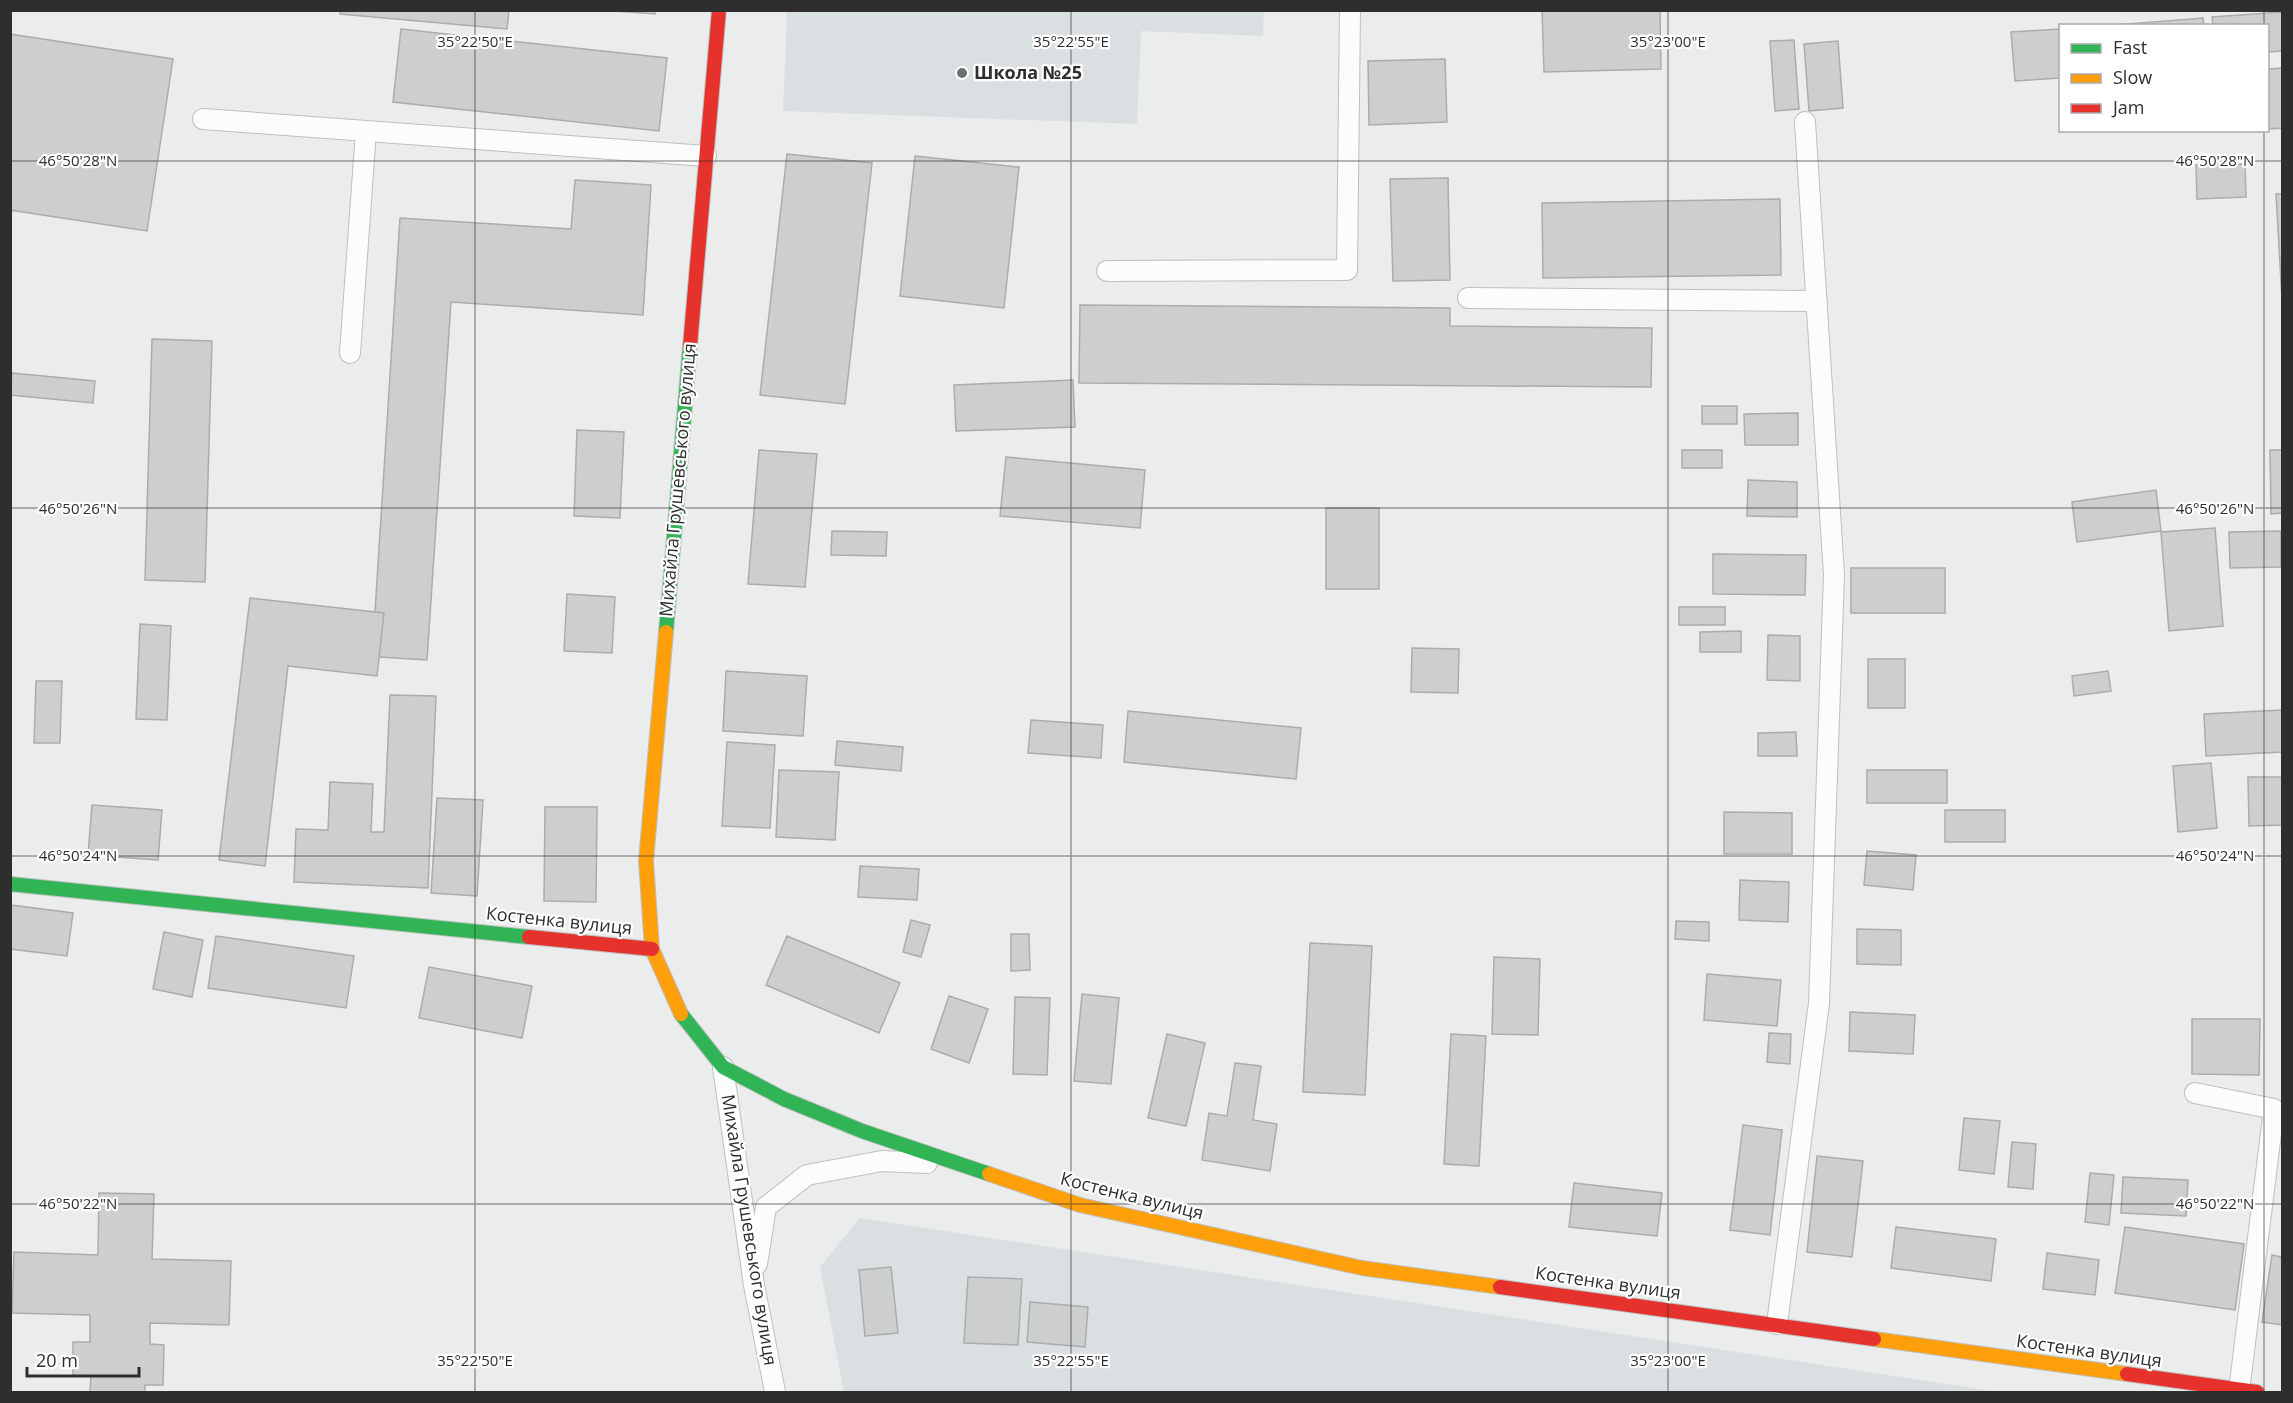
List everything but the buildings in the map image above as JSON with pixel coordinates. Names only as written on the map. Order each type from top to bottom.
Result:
[{"type":"street","name":"Михайла Грушевського вулиця","points":[[652,949],[646,861],[719,10]]},
{"type":"street","name":"Костенка вулиця","points":[[10,884],[652,949],[679,1011],[723,1067],[784,1100],[862,1131],[1080,1205],[1362,1269],[1777,1324],[2248,1392]]},
{"type":"lane","points":[[1107,271],[1347,270],[1350,10]]},
{"type":"lane","points":[[203,119],[706,156]]},
{"type":"lane","points":[[1777,1324],[1819,1003],[1834,575],[1805,122]]},
{"type":"lane","points":[[350,353],[366,131]]},
{"type":"lane","points":[[1468,298],[1817,302]]},
{"type":"lane","name":"Михайла Грушевського вулиця","points":[[723,1067],[754,1285],[775,1392]]},
{"type":"lane","points":[[2195,1093],[2274,1109],[2248,1392]]},
{"type":"lane","points":[[754,1285],[766,1207],[807,1175],[882,1161],[967,1165]]},
{"type":"shaded area","name":"Школа №25","points":[[1264,10],[1263,36],[1141,31],[1137,124],[783,111],[787,11]]},
{"type":"shaded area","points":[[860,1218],[1999,1392],[844,1392],[820,1267]]},
{"type":"traffic: fast","points":[[666,632],[690,346]]},
{"type":"traffic: fast","points":[[10,884],[529,937]]},
{"type":"traffic: fast","points":[[681,1014],[723,1067],[784,1099],[862,1131],[989,1174]]},
{"type":"traffic: slow","points":[[666,632],[646,861],[652,949],[681,1014]]},
{"type":"traffic: slow","points":[[989,1174],[1080,1205],[1362,1268],[1500,1287]]},
{"type":"traffic: slow","points":[[1874,1339],[2127,1374]]},
{"type":"traffic: jam","points":[[690,346],[719,10]]},
{"type":"traffic: jam","points":[[529,937],[652,949]]},
{"type":"traffic: jam","points":[[1500,1287],[1874,1339]]},
{"type":"traffic: jam","points":[[2127,1374],[2257,1392]]},
{"type":"place","name":"Школа №25","points":[[962,73]]}]
